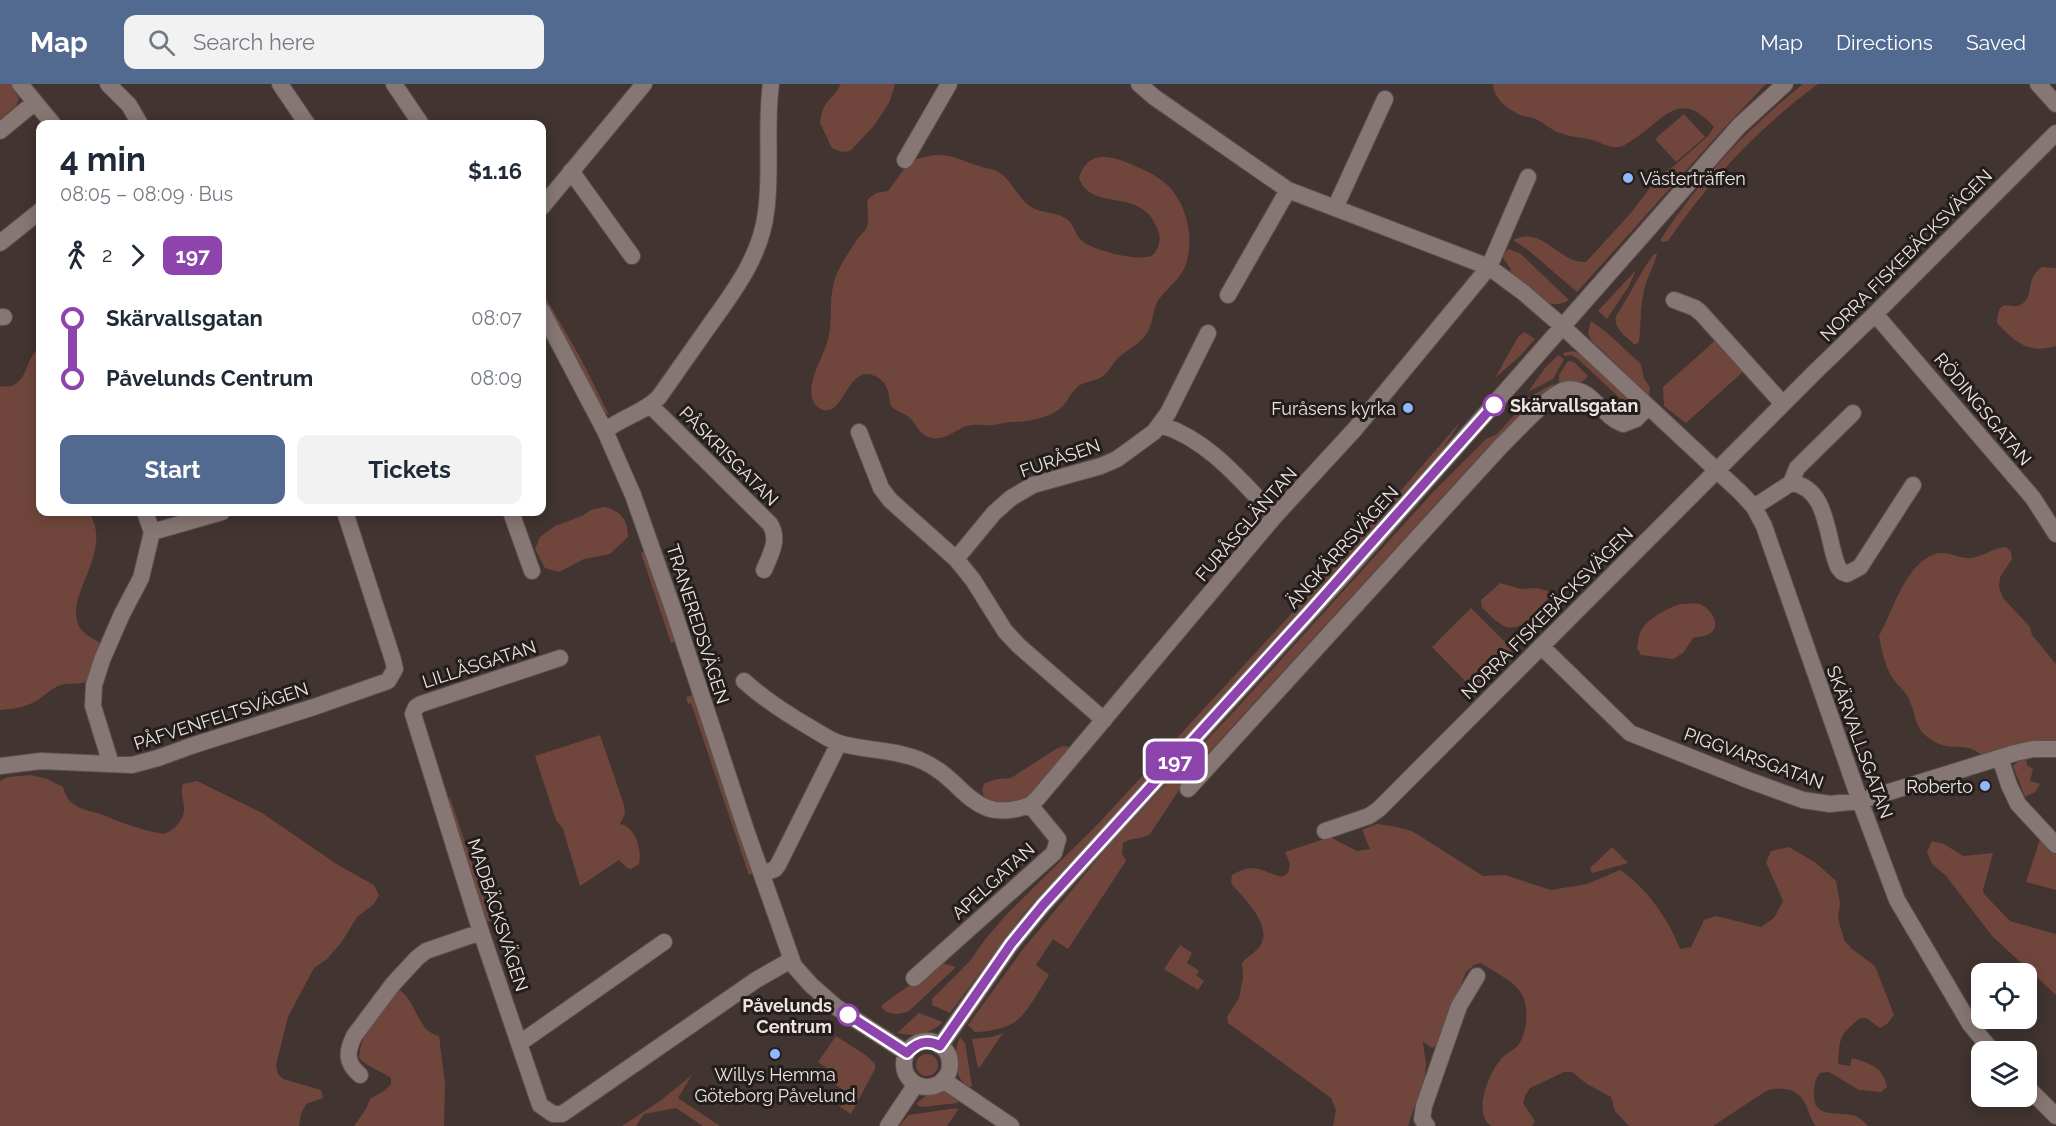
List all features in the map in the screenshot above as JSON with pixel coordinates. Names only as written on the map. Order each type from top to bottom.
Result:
[{"type":"street","points":[[20,84],[49,120]]},
{"type":"street","points":[[108,84],[129,105],[138,120]]},
{"type":"street","points":[[280,84],[304,120]]},
{"type":"street","points":[[394,84],[418,120]]},
{"type":"street","points":[[546,202],[644,84]]},
{"type":"street","points":[[605,431],[651,405],[730,296],[749,265],[758,246],[766,215],[771,84]]},
{"type":"street","points":[[905,160],[949,84]]},
{"type":"street","name":"SKÄRVALLSGATAN","points":[[1139,84],[1154,97],[1288,190],[1489,267],[1562,326],[1718,470],[1754,507],[1764,526],[1860,801],[1900,906],[1970,1024],[1984,1041]]},
{"type":"street","name":"ÄNGKÄRRSVÄGEN","points":[[940,1046],[1011,944],[1043,905],[1340,579],[1739,126],[1785,84]]},
{"type":"street","points":[[2038,84],[2056,104]]},
{"type":"street","points":[[1335,208],[1385,99]]},
{"type":"street","points":[[0,131],[34,103]]},
{"type":"street","name":"NORRA FISKEBÄCKSVÄGEN","points":[[1325,831],[1369,816],[1379,809],[2056,133]]},
{"type":"street","points":[[571,171],[632,256]]},
{"type":"street","name":"FURÅSGLÄNTAN","points":[[1030,805],[1275,516],[1355,429],[1489,267],[1528,177]]},
{"type":"street","points":[[1227,295],[1288,190]]},
{"type":"street","points":[[0,243],[36,214]]},
{"type":"street","points":[[1674,300],[1695,308],[1701,313],[1783,404]]},
{"type":"street","name":"RÖDINGSGATAN","points":[[1875,314],[2033,498],[2056,534]]},
{"type":"street","name":"TRANEREDSVÄGEN","points":[[546,319],[605,431],[649,539],[729,782],[791,960],[811,986],[836,1007],[907,1053]]},
{"type":"street","name":"FURÅSEN","points":[[956,559],[994,513],[1011,498],[1033,485],[1101,466],[1117,459],[1147,438],[1161,425],[1208,333]]},
{"type":"street","points":[[1188,789],[1502,445],[1553,396],[1566,390],[1579,391],[1592,399],[1616,421],[1623,424],[1636,419],[1648,407]]},
{"type":"street","name":"PÅSKRISGATAN","points":[[651,405],[770,525],[775,536],[774,545],[764,570]]},
{"type":"street","points":[[1754,507],[1791,483],[1797,468],[1853,413]]},
{"type":"street","points":[[1161,425],[1178,430],[1206,448],[1275,516]]},
{"type":"street","points":[[859,432],[881,488],[890,500],[956,559],[1012,638],[1104,720]]},
{"type":"street","points":[[1791,483],[1804,486],[1815,494],[1819,501],[1834,558],[1842,572],[1846,574],[1860,567],[1913,485]]},
{"type":"street","points":[[111,764],[93,706],[94,685],[102,660],[141,578],[152,532],[146,516]]},
{"type":"street","points":[[152,532],[208,516]]},
{"type":"street","name":"PÅFVENFELTSVÄGEN","points":[[0,766],[41,761],[132,765],[339,698],[391,678],[395,669],[393,660],[346,516]]},
{"type":"street","points":[[512,516],[532,571]]},
{"type":"street","name":"PIGGVARSGATAN","points":[[1541,646],[1630,733],[1803,800],[1830,804],[1860,801],[2033,749],[2056,748]]},
{"type":"street","name":"LILLÅSGATAN","points":[[413,712],[421,704],[560,658]]},
{"type":"street","points":[[744,681],[785,713],[839,743],[911,756],[924,762],[946,775],[969,798],[988,809],[1010,810],[1030,805]]},
{"type":"street","name":"MADBÄCKSVÄGEN","points":[[413,712],[414,723],[520,1042],[536,1097],[540,1105],[553,1114],[562,1114],[756,980],[791,960]]},
{"type":"street","points":[[762,874],[778,865],[839,743]]},
{"type":"street","points":[[2000,758],[2018,804],[2056,845]]},
{"type":"street","name":"APELGATAN","points":[[914,978],[1054,853],[1058,839],[1030,805]]},
{"type":"street","points":[[360,1075],[348,1060],[348,1048],[354,1036],[402,974],[426,951],[482,932]]},
{"type":"street","points":[[520,1042],[664,942]]},
{"type":"street","points":[[1427,1126],[1422,1119],[1424,1106],[1459,1006],[1477,976]]},
{"type":"street","points":[[933,1042],[940,1046],[945,1050],[949,1062],[949,1069],[943,1080],[939,1084],[927,1087],[910,1080],[904,1066],[907,1053],[919,1043],[933,1042]]},
{"type":"street","points":[[943,1080],[1011,1126]]},
{"type":"street","points":[[888,1126],[916,1084]]},
{"type":"street","points":[[2037,1097],[2056,1116]]},
{"type":"shaded area","points":[[0,84],[11,84],[19,99],[16,106],[0,119]]},
{"type":"shaded area","points":[[841,84],[895,84],[890,101],[874,126],[850,151],[842,152],[832,148],[820,123],[826,104]]},
{"type":"shaded area","points":[[1493,84],[1766,84],[1577,292],[1513,240],[1533,237],[1567,257],[1586,262],[1630,214],[1660,175],[1674,166],[1708,136],[1714,127],[1702,115],[1681,108],[1664,116],[1624,145],[1611,147],[1560,133],[1536,119],[1518,114],[1499,99]]},
{"type":"shaded area","points":[[1803,84],[1818,84],[1775,118],[1736,156],[1700,197],[1668,241],[1661,242],[1692,195],[1725,156],[1761,120]]},
{"type":"shaded area","points":[[1684,114],[1705,137],[1676,162],[1655,139]]},
{"type":"shaded area","points":[[935,155],[952,157],[997,171],[1031,207],[1065,218],[1081,240],[1087,244],[1129,257],[1148,257],[1157,249],[1160,238],[1152,218],[1142,209],[1130,203],[1095,195],[1086,189],[1079,178],[1083,168],[1095,158],[1118,159],[1160,179],[1178,198],[1188,226],[1189,245],[1186,264],[1181,274],[1157,303],[1147,333],[1116,360],[1104,375],[1080,385],[1063,406],[1052,414],[1025,421],[971,425],[946,436],[935,438],[922,433],[910,418],[891,406],[885,385],[875,376],[867,374],[855,379],[832,409],[822,410],[813,401],[812,383],[829,335],[834,283],[843,261],[864,232],[868,220],[868,199],[876,193],[888,191],[908,164],[916,159]]},
{"type":"shaded area","points":[[1509,249],[1521,254],[1569,300],[1561,304],[1553,304],[1537,296],[1510,271],[1511,269],[1503,258],[1503,254]]},
{"type":"shaded area","points":[[1654,254],[1657,254],[1643,296],[1639,342],[1635,345],[1619,329],[1616,316]]},
{"type":"shaded area","points":[[2042,267],[2056,268],[2056,346],[2038,349],[2023,345],[1997,323],[2000,308],[2006,305],[2018,306],[2026,300],[2033,277]]},
{"type":"shaded area","points":[[1636,270],[1629,286],[1607,319],[1598,311]]},
{"type":"shaded area","points":[[546,298],[581,359],[609,415],[604,412],[546,305]]},
{"type":"shaded area","points":[[1591,321],[1641,364],[1644,379],[1650,387],[1649,396],[1591,340],[1588,333]]},
{"type":"shaded area","points":[[1524,332],[1535,339],[1495,378],[1518,337]]},
{"type":"shaded area","points":[[1718,338],[1746,369],[1686,423],[1664,406],[1663,387]]},
{"type":"shaded area","points":[[36,350],[36,516],[91,516],[95,527],[96,542],[76,612],[79,627],[99,642],[99,651],[90,679],[87,681],[64,684],[28,705],[0,710],[0,386],[7,387],[17,383],[26,371]]},
{"type":"shaded area","points":[[1572,351],[1579,353],[1633,402],[1634,415],[1629,411],[1627,405],[1578,359],[1571,355],[1565,356],[1563,353]]},
{"type":"shaded area","points":[[1558,355],[1564,359],[1553,379],[1528,392],[1545,368]]},
{"type":"shaded area","points":[[1568,361],[1574,362],[1588,376],[1581,383],[1559,382],[1559,375]]},
{"type":"shaded area","points":[[1553,384],[1553,388],[1488,447],[1191,772],[1150,834],[1123,843],[1122,853],[1126,861],[1068,949],[1053,939],[1036,965],[1049,975],[1020,1018],[999,1029],[975,1032],[968,1025],[1023,949],[1110,844],[1435,490],[1486,439],[1497,434],[1518,411],[1524,400]]},
{"type":"shaded area","points":[[1461,421],[1434,462],[1392,512],[1023,914],[950,1013],[932,1005],[932,999],[969,962],[1006,915],[1097,825],[1338,563]]},
{"type":"shaded area","points":[[603,507],[614,510],[622,516],[628,537],[610,554],[584,559],[559,572],[545,568],[535,549],[540,537],[555,526]]},
{"type":"shaded area","points":[[2006,547],[2011,552],[2012,559],[2000,577],[1999,587],[2003,598],[2030,627],[2032,635],[2056,664],[2056,742],[1992,754],[1980,754],[1970,748],[1943,745],[1928,738],[1916,721],[1906,694],[1888,670],[1879,636],[1901,589],[1925,559],[1940,553],[1971,558]]},
{"type":"shaded area","points":[[644,551],[675,642],[671,643],[641,553]]},
{"type":"shaded area","points":[[1500,583],[1521,589],[1537,588],[1548,591],[1549,597],[1530,619],[1517,627],[1510,628],[1495,620],[1482,608],[1481,600]]},
{"type":"shaded area","points":[[1680,604],[1700,604],[1707,609],[1715,620],[1712,632],[1693,638],[1683,653],[1673,659],[1641,655],[1637,648],[1639,635],[1643,628],[1657,615]]},
{"type":"shaded area","points":[[1471,608],[1515,652],[1475,691],[1432,647]]},
{"type":"shaded area","points":[[693,695],[755,872],[749,875],[691,703],[688,704],[686,697]]},
{"type":"shaded area","points":[[600,735],[624,805],[625,814],[620,824],[626,826],[637,840],[640,852],[639,864],[631,869],[619,860],[580,886],[563,829],[556,820],[535,756]]},
{"type":"shaded area","points":[[1063,746],[1071,747],[1045,781],[1023,799],[1010,803],[997,803],[984,798],[982,789],[985,783],[1011,778]]},
{"type":"shaded area","points":[[2026,758],[2027,765],[2033,769],[2030,781],[2040,784],[2035,792],[2025,797],[2013,766],[2019,760]]},
{"type":"shaded area","points":[[31,775],[47,779],[63,787],[69,800],[81,808],[163,834],[174,828],[182,817],[183,784],[197,781],[262,813],[338,865],[374,885],[379,895],[374,904],[357,917],[341,943],[327,959],[314,968],[288,1017],[276,1065],[278,1074],[283,1079],[321,1090],[323,1098],[306,1104],[299,1126],[0,1126],[0,781],[8,777]]},
{"type":"shaded area","points":[[450,798],[490,921],[487,921],[447,800]]},
{"type":"shaded area","points":[[1377,824],[1412,831],[1483,876],[1505,875],[1551,890],[1587,884],[1620,870],[1639,885],[1656,905],[1680,949],[1691,947],[1704,920],[1716,916],[1761,927],[1774,918],[1783,901],[1766,862],[1771,851],[1789,847],[1816,863],[1836,881],[1840,903],[1838,918],[1844,940],[1875,966],[1894,1015],[1887,1024],[1880,1028],[1866,1018],[1860,1018],[1844,1033],[1839,1048],[1838,1064],[1850,1066],[1852,1058],[1870,1064],[1882,1074],[1887,1087],[1881,1092],[1859,1090],[1829,1072],[1820,1073],[1815,1083],[1814,1100],[1820,1110],[1854,1116],[1868,1126],[1816,1126],[1798,1094],[1777,1089],[1766,1091],[1713,1126],[1629,1126],[1615,1111],[1611,1097],[1587,1084],[1572,1072],[1564,1072],[1530,1088],[1525,1096],[1523,1103],[1535,1121],[1532,1126],[1491,1126],[1485,1120],[1483,1112],[1484,1093],[1496,1065],[1517,1046],[1522,1038],[1526,1024],[1526,1009],[1523,995],[1516,986],[1481,963],[1474,965],[1466,972],[1438,1045],[1432,1048],[1423,1042],[1425,1076],[1408,1126],[1333,1126],[1336,1110],[1331,1098],[1228,1023],[1227,1017],[1239,998],[1243,978],[1242,963],[1260,946],[1263,938],[1260,921],[1231,883],[1232,875],[1252,868],[1282,877],[1288,873],[1290,864],[1285,852],[1330,837],[1357,851],[1370,849],[1362,830]]},
{"type":"shaded area","points":[[2042,833],[2056,847],[2056,890],[2026,882]]},
{"type":"shaded area","points":[[1932,841],[1944,844],[1963,856],[1993,853],[1983,890],[1984,894],[2010,921],[2056,934],[2056,995],[2037,978],[2037,963],[2021,963],[1993,937],[1946,876],[1932,864],[1927,852]]},
{"type":"shaded area","points":[[1612,847],[1628,863],[1592,873],[1590,868]]},
{"type":"shaded area","points":[[1180,945],[1192,953],[1187,963],[1199,971],[1196,975],[1204,981],[1198,990],[1164,969]]},
{"type":"shaded area","points":[[941,963],[956,967],[909,1011],[894,1014],[881,1007],[883,1004]]},
{"type":"shaded area","points":[[395,991],[401,991],[406,996],[426,1029],[439,1036],[445,1083],[444,1126],[354,1126],[370,1099],[391,1084],[391,1078],[359,1058],[367,1031]]},
{"type":"shaded area","points":[[919,1013],[943,1022],[933,1030],[922,1034],[897,1033]]},
{"type":"shaded area","points":[[1003,1033],[978,1068],[972,1039],[992,1037]]},
{"type":"shaded area","points":[[836,1036],[867,1056],[875,1064],[875,1069],[851,1114],[840,1107],[848,1093],[831,1082],[836,1074],[818,1062]]},
{"type":"shaded area","points":[[960,1037],[965,1043],[972,1086],[970,1087],[964,1083],[957,1072],[955,1058]]},
{"type":"shaded area","points":[[927,1054],[935,1057],[938,1065],[935,1073],[927,1076],[919,1073],[916,1065],[919,1057]]},
{"type":"shaded area","points":[[692,1075],[678,1098],[720,1126],[703,1126],[676,1108],[644,1114],[636,1126],[622,1126],[660,1101]]},
{"type":"shaded area","points":[[947,1091],[960,1100],[957,1103],[921,1107],[916,1104],[929,1093]]},
{"type":"shaded area","points":[[957,1108],[958,1110],[947,1126],[899,1126],[909,1115]]},
{"type":"bus line","name":"197","points":[[848,1015],[907,1053],[919,1043],[933,1042],[940,1046],[1011,944],[1043,905],[1308,614],[1494,405]]},
{"type":"place","name":"Västerträffen","points":[[1628,178]]},
{"type":"place","name":"Skärvallsgatan","points":[[1494,405]]},
{"type":"place","name":"Furåsens kyrka","points":[[1408,408]]},
{"type":"place","name":"Roberto","points":[[1985,786]]},
{"type":"place","name":"Påvelunds Centrum","points":[[848,1015]]},
{"type":"place","name":"Willys Hemma Göteborg Påvelund","points":[[775,1054]]}]
